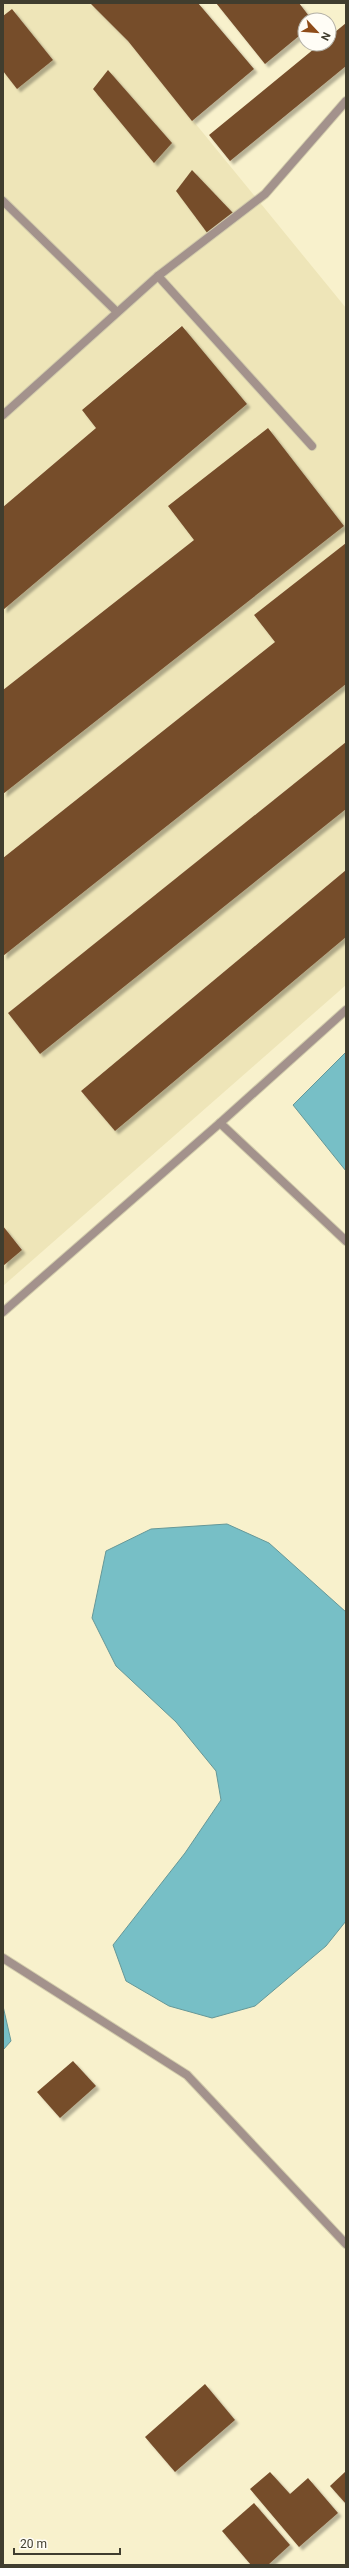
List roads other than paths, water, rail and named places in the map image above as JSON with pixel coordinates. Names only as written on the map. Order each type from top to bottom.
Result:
[{"type":"street","points":[[3,415],[158,276],[265,194],[346,101]]},
{"type":"street","points":[[3,201],[117,312]]},
{"type":"street","points":[[158,276],[312,446]]},
{"type":"street","points":[[3,1312],[220,1123],[346,1010]]},
{"type":"street","points":[[220,1123],[346,1241]]},
{"type":"street","points":[[3,1958],[187,2075],[346,2244]]},
{"type":"water","points":[[346,1052],[346,1171],[293,1105]]},
{"type":"water","points":[[227,1524],[269,1543],[346,1612],[346,1921],[326,1946],[255,2006],[212,2018],[169,2006],[126,1981],[113,1945],[185,1853],[221,1800],[216,1771],[176,1722],[116,1666],[92,1618],[106,1551],[151,1529]]},
{"type":"water","points":[[3,2006],[11,2041],[3,2050]]}]
